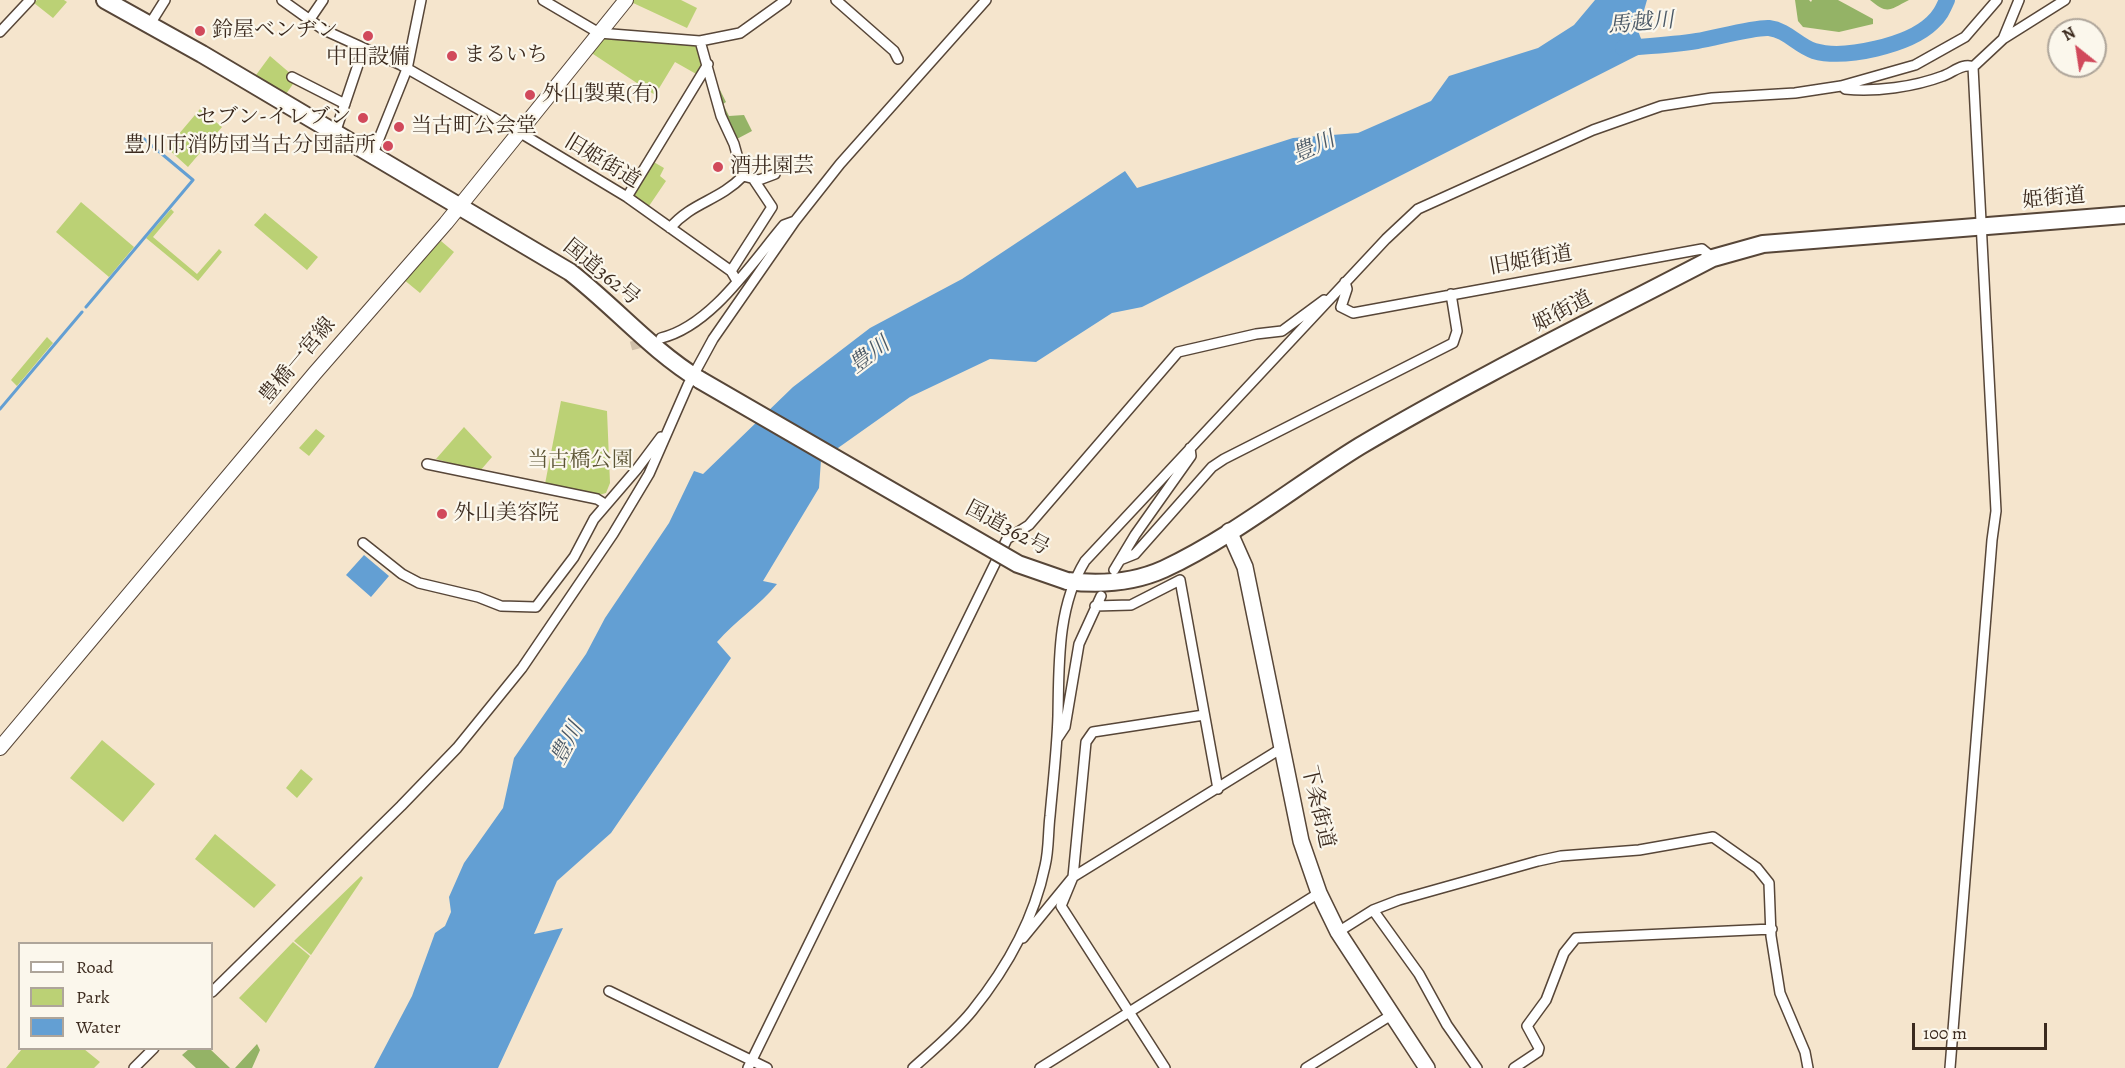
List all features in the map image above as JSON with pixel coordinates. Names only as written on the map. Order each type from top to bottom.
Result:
[{"type":"highway","name":"国道362号","points":[[105,0],[150,24],[570,272],[606,302],[647,342],[697,378],[1018,564],[1070,581]]},
{"type":"highway","name":"姫街道","points":[[1070,581],[1114,583],[1164,569],[1229,531],[1361,446],[1713,258],[1763,244],[2125,215]]},
{"type":"main road","name":"豊橋一宮線","points":[[0,748],[323,364],[459,208],[517,132],[626,0]]},
{"type":"main road","name":"下条街道","points":[[1229,531],[1245,567],[1301,841],[1319,893],[1338,932],[1427,1068]]},
{"type":"street","points":[[0,32],[30,0]]},
{"type":"street","points":[[152,0],[159,10]]},
{"type":"street","points":[[150,24],[165,0]]},
{"type":"street","name":"旧姫街道","points":[[282,0],[324,30],[407,69],[627,197],[731,271],[737,281]]},
{"type":"street","points":[[310,19],[323,0]]},
{"type":"street","points":[[372,156],[407,69],[421,0]]},
{"type":"street","points":[[543,0],[599,33],[700,41],[740,33],[786,0]]},
{"type":"street","points":[[836,0],[894,51],[898,59]]},
{"type":"street","points":[[363,543],[402,574],[419,583],[478,597],[501,606],[536,608],[574,557],[594,519],[637,469],[671,423],[697,378],[713,339],[795,222],[847,157],[986,0]]},
{"type":"street","points":[[1017,945],[1045,866],[1057,739],[1059,651],[1070,581],[1085,561],[1345,282],[1418,209],[1593,130],[1680,101],[1795,93],[1841,86],[1894,72],[1942,52],[1965,37],[1997,0]]},
{"type":"street","points":[[2003,39],[2019,0]]},
{"type":"street","points":[[1950,1068],[1996,511],[1973,67],[2003,39],[2065,0]]},
{"type":"street","points":[[700,41],[721,116],[734,144],[743,176]]},
{"type":"street","points":[[335,133],[363,50]]},
{"type":"street","points":[[627,197],[708,64]]},
{"type":"street","points":[[1841,86],[1865,89],[1911,85],[1944,76],[1965,66],[1973,67]]},
{"type":"street","points":[[292,77],[345,104]]},
{"type":"street","points":[[743,176],[754,180],[775,174]]},
{"type":"street","points":[[670,228],[684,212],[730,190],[743,176]]},
{"type":"street","points":[[731,271],[772,207],[754,180]]},
{"type":"street","points":[[661,338],[675,335],[698,321],[737,281],[784,225],[795,222]]},
{"type":"street","name":"旧姫街道","points":[[1345,282],[1347,289],[1341,307],[1353,313],[1702,249],[1713,258]]},
{"type":"street","points":[[1120,560],[1135,554],[1212,467],[1224,459],[1453,343],[1457,331],[1451,294]]},
{"type":"street","points":[[750,1064],[1007,539],[1029,525],[1178,352],[1256,334],[1282,331],[1314,305],[1331,297]]},
{"type":"street","points":[[213,991],[401,806],[478,722],[553,625],[614,534],[649,474],[671,423]]},
{"type":"street","points":[[1114,570],[1191,456],[1190,448]]},
{"type":"street","points":[[428,464],[597,499],[605,504]]},
{"type":"street","points":[[1095,606],[1131,605],[1180,580],[1218,789]]},
{"type":"street","points":[[1057,739],[1065,728],[1079,644],[1101,596]]},
{"type":"street","points":[[1165,1068],[1061,906],[1073,877],[1086,742],[1093,732],[1204,715]]},
{"type":"street","points":[[914,1068],[971,1013],[1017,945],[1073,877],[1282,748]]},
{"type":"street","points":[[1338,932],[1373,910],[1399,900],[1561,856],[1639,850],[1713,837],[1764,874],[1769,883],[1780,993],[1806,1052],[1808,1068]]},
{"type":"street","points":[[1040,1068],[1319,893]]},
{"type":"street","points":[[1373,910],[1419,974],[1447,1025],[1477,1068]]},
{"type":"street","points":[[1514,1068],[1538,1052],[1539,1048],[1527,1026],[1546,1000],[1564,953],[1576,938],[1772,929]]},
{"type":"street","points":[[609,991],[750,1064],[767,1068]]},
{"type":"street","points":[[1306,1068],[1393,1014]]},
{"type":"street","points":[[134,1068],[152,1050]]},
{"type":"green space","points":[[37,0],[67,2],[53,18],[34,3]]},
{"type":"green space","points":[[633,0],[681,0],[697,8],[687,28],[631,2]]},
{"type":"green space","points":[[1795,0],[1811,2],[1812,0],[1838,0],[1873,19],[1873,24],[1839,32],[1803,27],[1798,21]]},
{"type":"green space","points":[[1870,0],[1909,0],[1885,9]]},
{"type":"green space","points":[[602,38],[695,45],[704,65],[698,75],[675,62],[655,95],[590,52]]},
{"type":"green space","points":[[270,56],[305,86],[293,84],[286,94],[256,75]]},
{"type":"green space","points":[[717,90],[720,90],[726,102],[723,104],[729,116],[744,115],[752,131],[735,140],[723,115]]},
{"type":"green space","points":[[200,109],[222,127],[188,167],[167,148]]},
{"type":"green space","points":[[652,161],[664,168],[660,176],[666,181],[649,206],[632,195]]},
{"type":"green space","points":[[81,202],[134,247],[109,277],[56,232]]},
{"type":"green space","points":[[171,209],[174,212],[153,237],[197,274],[219,249],[222,252],[198,281],[146,238]]},
{"type":"green space","points":[[265,213],[318,257],[307,270],[254,225]]},
{"type":"green space","points":[[441,241],[454,252],[420,293],[403,279]]},
{"type":"green space","points":[[47,337],[53,343],[17,386],[11,380]]},
{"type":"green space","name":"当古橋公園","points":[[561,401],[607,411],[610,483],[606,493],[599,495],[545,484]]},
{"type":"green space","points":[[464,427],[492,457],[480,471],[436,459]]},
{"type":"green space","points":[[316,429],[325,436],[309,456],[299,448]]},
{"type":"green space","points":[[102,740],[155,784],[123,822],[70,778]]},
{"type":"green space","points":[[301,769],[313,779],[297,798],[286,788]]},
{"type":"green space","points":[[215,834],[276,885],[254,908],[195,859]]},
{"type":"green space","points":[[361,876],[363,878],[311,955],[294,941]]},
{"type":"green space","points":[[293,942],[310,956],[266,1023],[239,998]]},
{"type":"green space","points":[[257,1044],[260,1050],[252,1068],[235,1068]]},
{"type":"green space","points":[[21,1050],[85,1050],[100,1062],[94,1068],[6,1068]]},
{"type":"green space","points":[[188,1050],[211,1050],[230,1068],[196,1068],[182,1055]]},
{"type":"water","name":"豊川","points":[[1595,0],[1647,0],[1638,31],[1646,51],[1142,307],[1112,313],[1036,362],[990,359],[910,397],[821,460],[819,488],[763,581],[777,584],[717,642],[731,658],[611,833],[557,881],[534,934],[563,928],[498,1068],[374,1068],[412,996],[435,933],[445,926],[451,912],[449,897],[464,863],[503,808],[514,758],[586,654],[605,618],[669,523],[694,471],[703,474],[793,387],[870,328],[962,279],[1125,171],[1137,188],[1293,138],[1358,133],[1431,101],[1449,76],[1538,48],[1574,25]]},
{"type":"water","points":[[364,555],[389,576],[371,597],[346,575]]},
{"type":"waterway","name":"馬越川","points":[[1623,48],[1705,40],[1769,28],[1781,32],[1814,51],[1842,54],[1859,52],[1893,44],[1922,31],[1937,18],[1947,0]]},
{"type":"waterway","points":[[86,307],[193,180],[138,134]]},
{"type":"waterway","points":[[0,409],[82,312]]},
{"type":"tunnel","points":[[631,346],[649,341]]},
{"type":"place","name":"鈴屋ベンヂン","points":[[200,31]]},
{"type":"place","name":"中田設備","points":[[368,36]]},
{"type":"place","name":"まるいち","points":[[452,56]]},
{"type":"place","name":"外山製菓(有)","points":[[530,95]]},
{"type":"place","name":"セブン-イレブン","points":[[363,118]]},
{"type":"place","name":"当古町公会堂","points":[[399,127]]},
{"type":"place","name":"豊川市消防団当古分団詰所","points":[[388,146]]},
{"type":"place","name":"酒井園芸","points":[[718,167]]},
{"type":"place","name":"外山美容院","points":[[442,514]]}]
